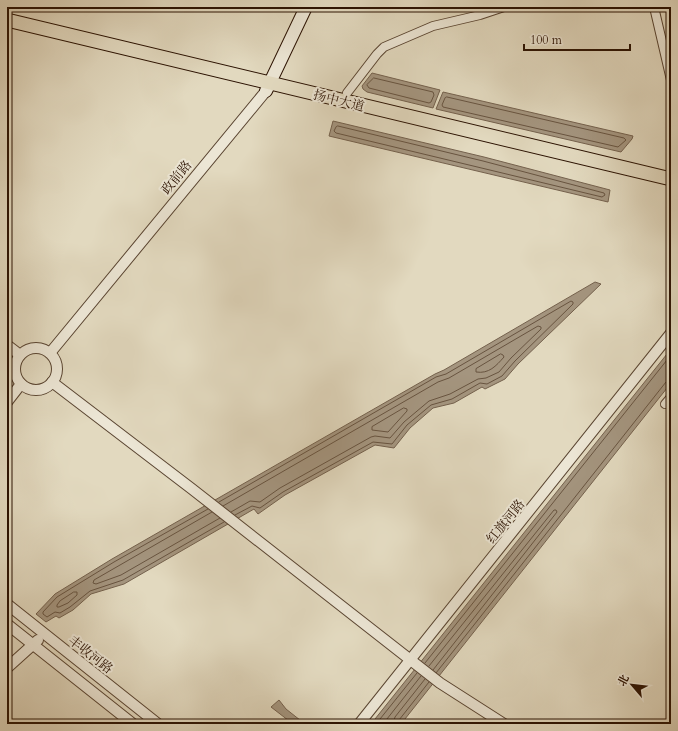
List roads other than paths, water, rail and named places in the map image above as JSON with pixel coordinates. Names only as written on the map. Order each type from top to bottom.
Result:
[{"type":"main road","name":"政前路","points":[[268,87],[306,7]]},
{"type":"main road","name":"扬中大道","points":[[7,20],[671,188]]},
{"type":"main road","name":"扬中大道","points":[[7,28],[671,179]]},
{"type":"street","points":[[347,93],[384,47],[433,26],[480,15],[504,7]]},
{"type":"street","points":[[654,7],[671,80]]},
{"type":"street","name":"政前路","points":[[50,353],[268,87]]},
{"type":"street","name":"红旗河路","points":[[359,724],[412,661],[671,333]]},
{"type":"street","points":[[7,345],[20,356]]},
{"type":"street","points":[[34,348],[43,349],[50,353],[55,359],[57,367],[56,375],[52,382],[46,388],[37,390],[29,389],[22,384],[17,378],[15,370],[16,362],[20,356],[26,350],[34,348]]},
{"type":"street","points":[[52,382],[192,489],[440,683],[504,724]]},
{"type":"street","points":[[7,402],[22,384]]},
{"type":"street","points":[[665,404],[671,397]]},
{"type":"street","name":"丰收河路","points":[[7,604],[158,724]]},
{"type":"street","points":[[7,624],[133,724]]},
{"type":"street","points":[[7,668],[44,634]]},
{"type":"street","points":[[86,686],[95,674]]},
{"type":"water","points":[[372,73],[440,90],[433,108],[367,92],[362,86]]},
{"type":"water","points":[[443,92],[633,136],[621,152],[436,109]]},
{"type":"water","points":[[333,121],[484,157],[610,190],[608,202],[329,136]]},
{"type":"water","points":[[595,282],[601,284],[518,364],[505,379],[485,389],[482,387],[454,403],[433,408],[410,428],[394,448],[375,445],[285,495],[258,514],[254,509],[124,584],[91,594],[73,610],[59,618],[56,616],[46,622],[36,614],[55,594],[112,559],[444,370]]},
{"type":"water","points":[[671,349],[671,383],[401,724],[371,724]]},
{"type":"water","points":[[279,700],[286,709],[305,724],[293,724],[271,707]]}]
